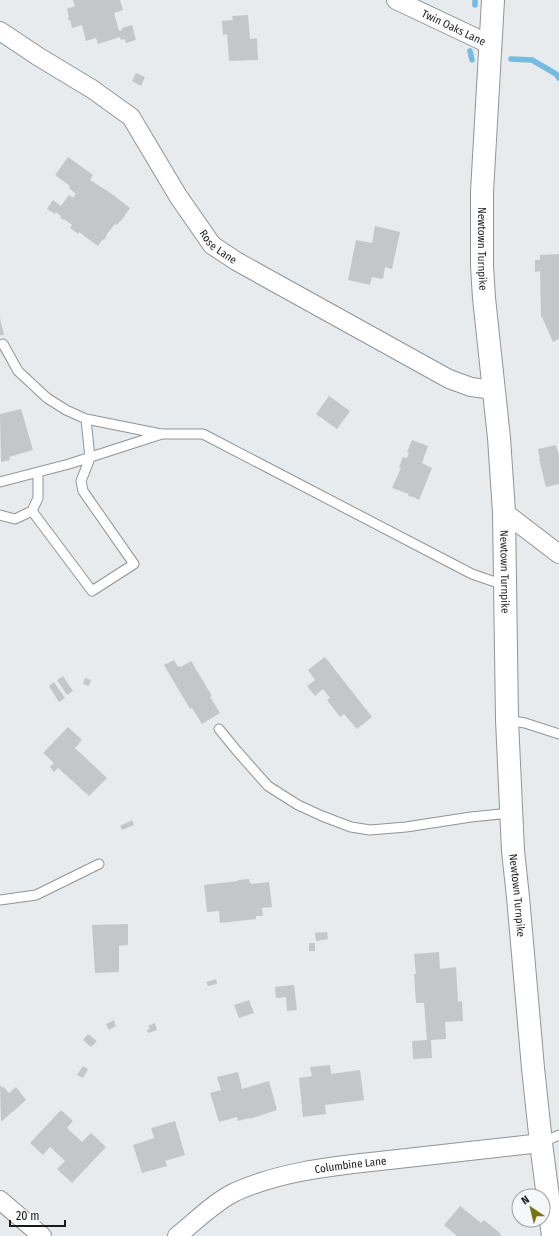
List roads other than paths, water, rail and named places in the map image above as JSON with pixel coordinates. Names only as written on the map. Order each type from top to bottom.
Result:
[{"type":"street","name":"Twin Oaks Lane","points":[[396,0],[491,45]]},
{"type":"street","name":"Newtown Turnpike","points":[[494,0],[483,172],[481,247],[484,298],[499,438],[504,512],[507,720],[511,813],[530,1040],[550,1139],[553,1236]]},
{"type":"street","name":"Rose Lane","points":[[0,31],[92,89],[131,116],[178,196],[212,245],[236,261],[450,379],[470,387],[494,390]]},
{"type":"street","points":[[504,512],[559,554]]},
{"type":"street","name":"Columbine Lane","points":[[177,1236],[217,1203],[234,1193],[257,1183],[282,1176],[325,1167],[550,1139]]},
{"type":"street","points":[[0,1200],[42,1236]]},
{"type":"lane","points":[[3,344],[18,371],[47,398],[66,410],[86,419],[162,434],[203,434],[472,574],[504,585]]},
{"type":"lane","points":[[32,510],[92,591],[134,564],[83,491],[81,481],[90,458],[86,419]]},
{"type":"lane","points":[[0,482],[90,458],[162,434]]},
{"type":"lane","points":[[0,514],[15,519],[32,510],[38,498],[38,472]]},
{"type":"lane","points":[[507,720],[531,725],[559,734]]},
{"type":"lane","points":[[219,729],[268,786],[298,805],[351,827],[370,830],[406,827],[471,817],[511,813]]},
{"type":"lane","points":[[0,900],[36,895],[98,864]]},
{"type":"waterway","points":[[475,0],[475,5]]},
{"type":"waterway","points":[[470,51],[472,60]]},
{"type":"waterway","points":[[511,59],[532,60],[556,74],[559,78]]}]
